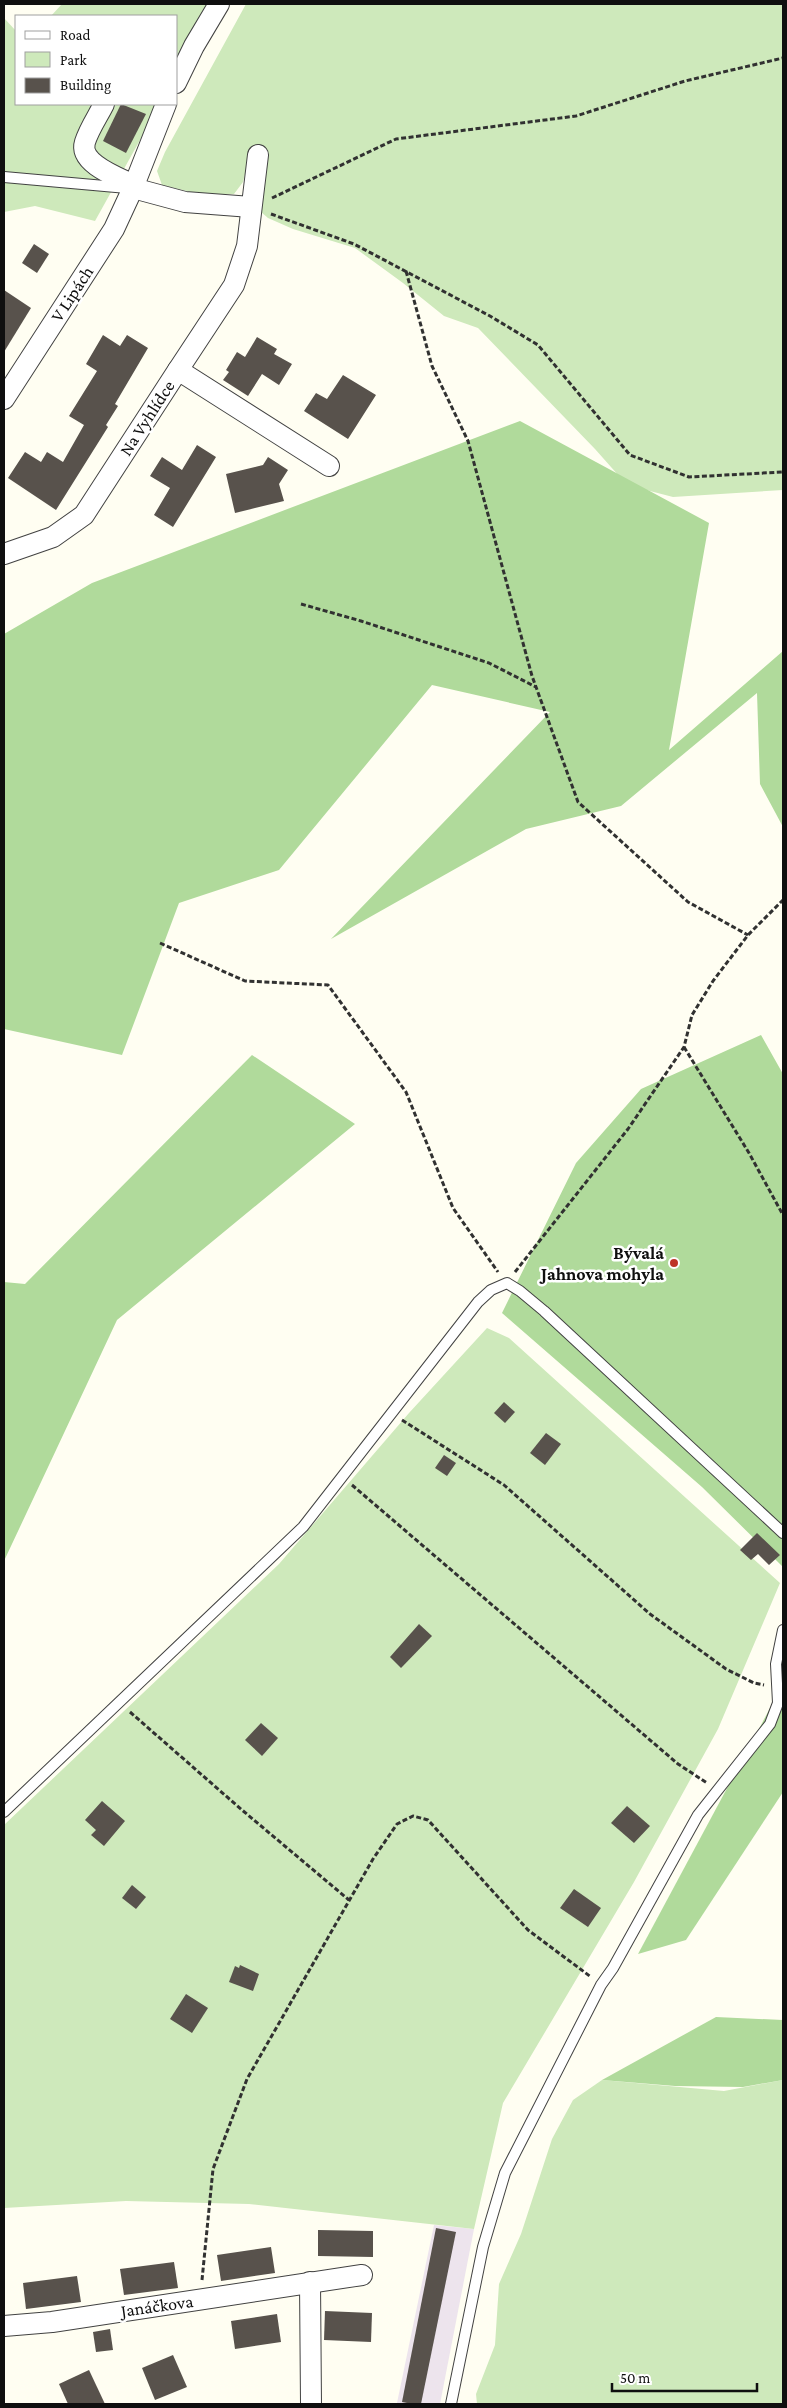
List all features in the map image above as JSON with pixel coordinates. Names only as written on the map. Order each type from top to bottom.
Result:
[{"type":"street","points":[[178,79],[194,46],[220,4]]},
{"type":"street","points":[[104,105],[84,144],[85,154],[93,164],[134,187],[185,202],[251,207]]},
{"type":"street","name":"V Lipách","points":[[4,399],[114,229],[134,187],[166,105]]},
{"type":"street","points":[[178,370],[234,285],[247,246],[258,155]]},
{"type":"street","name":"Na Vyhlídce","points":[[4,554],[53,537],[84,515],[178,370],[329,466]]},
{"type":"street","name":"Janáčkova","points":[[4,2326],[52,2322],[362,2275]]},
{"type":"street","points":[[310,2282],[311,2404]]},
{"type":"lane","points":[[4,177],[134,187]]},
{"type":"lane","points":[[4,1812],[303,1527],[478,1302],[491,1290],[507,1283],[520,1291],[544,1312],[783,1533]]},
{"type":"lane","points":[[451,2404],[482,2247],[506,2173],[601,1985],[613,1968],[698,1815],[770,1724],[778,1703],[776,1664],[783,1630]]},
{"type":"path","points":[[251,207],[396,139],[576,116],[686,81],[783,58]]},
{"type":"path","points":[[251,207],[354,244],[490,316],[538,345],[630,456],[689,476],[783,472]]},
{"type":"path","points":[[406,271],[432,366],[468,440],[536,687],[578,802],[688,902],[748,935]]},
{"type":"path","points":[[301,604],[361,621],[489,663],[536,687]]},
{"type":"path","points":[[160,943],[245,981],[328,985],[406,1092],[453,1208],[507,1283],[628,1129],[684,1047],[692,1014],[713,981],[748,935],[783,900]]},
{"type":"path","points":[[684,1047],[749,1153],[783,1215]]},
{"type":"path","points":[[392,1413],[504,1485],[650,1614],[726,1669],[754,1683],[777,1688]]},
{"type":"path","points":[[342,1477],[671,1758],[718,1790]]},
{"type":"path","points":[[120,1702],[235,1804],[349,1900]]},
{"type":"path","points":[[200,2300],[213,2169],[247,2079],[373,1859],[397,1824],[413,1816],[428,1820],[528,1930],[601,1985]]},
{"type":"shaded area","points":[[434,2225],[474,2229],[440,2404],[397,2403]]},
{"type":"green space","points":[[62,4],[212,4],[178,69],[178,15],[52,15]]},
{"type":"green space","points":[[246,4],[783,4],[783,490],[673,497],[627,485],[595,449],[478,328],[444,316],[355,248],[293,229],[268,218],[261,212],[268,153],[251,150],[243,182],[234,194],[199,194],[162,185],[157,171],[165,152]]},
{"type":"green space","points":[[4,18],[15,30],[15,105],[159,105],[95,221],[35,206],[4,212]]},
{"type":"green space","points":[[520,421],[709,523],[669,750],[783,651],[783,827],[760,784],[757,693],[621,806],[526,829],[331,939],[550,712],[432,685],[279,870],[179,903],[122,1055],[4,1029],[4,634],[92,583]]},
{"type":"green space","points":[[761,1035],[783,1074],[783,1567],[702,1487],[502,1313],[576,1163],[641,1089]]},
{"type":"green space","points":[[252,1055],[355,1124],[117,1320],[4,1561],[4,1282],[25,1284]]},
{"type":"green space","points":[[487,1328],[509,1338],[780,1583],[718,1729],[634,1882],[503,2103],[474,2229],[249,2204],[126,2201],[4,2208],[4,1825],[279,1564],[409,1413]]},
{"type":"green space","points":[[783,1684],[783,1792],[686,1940],[638,1954]]},
{"type":"green space","points":[[716,2017],[783,2020],[783,2080],[743,2087],[675,2086],[602,2080]]},
{"type":"green space","points":[[602,2080],[724,2091],[783,2080],[783,2404],[477,2404],[476,2394],[495,2345],[499,2284],[521,2234],[552,2139],[573,2100]]},
{"type":"building","points":[[121,105],[146,114],[126,153],[103,141]]},
{"type":"building","points":[[34,244],[49,254],[37,273],[22,263]]},
{"type":"building","points":[[4,290],[31,308],[4,352]]},
{"type":"building","points":[[103,335],[120,346],[127,335],[148,348],[115,404],[118,406],[106,425],[108,427],[56,510],[8,478],[25,452],[41,462],[47,452],[63,462],[84,425],[69,416],[97,371],[86,364]]},
{"type":"building","points":[[257,337],[277,349],[274,354],[292,364],[279,385],[262,374],[248,396],[223,380],[229,372],[226,370],[237,352],[245,357]]},
{"type":"building","points":[[343,375],[376,395],[348,439],[304,411],[316,393],[327,399]]},
{"type":"building","points":[[197,445],[216,457],[173,527],[154,515],[170,488],[150,476],[162,457],[182,470]]},
{"type":"building","points":[[268,457],[288,470],[279,484],[284,501],[235,513],[226,474],[263,465]]},
{"type":"building","points":[[504,1402],[515,1412],[505,1423],[494,1413]]},
{"type":"building","points":[[546,1433],[561,1444],[545,1465],[530,1453]]},
{"type":"building","points":[[444,1455],[456,1463],[447,1476],[435,1468]]},
{"type":"building","points":[[757,1533],[780,1555],[769,1565],[758,1554],[751,1560],[740,1550]]},
{"type":"building","points":[[419,1624],[432,1636],[401,1668],[390,1657]]},
{"type":"building","points":[[261,1723],[278,1738],[262,1756],[245,1740]]},
{"type":"building","points":[[102,1801],[125,1821],[104,1846],[91,1835],[96,1830],[85,1820]]},
{"type":"building","points":[[627,1806],[650,1826],[634,1843],[611,1823]]},
{"type":"building","points":[[132,1885],[146,1897],[136,1909],[122,1898]]},
{"type":"building","points":[[574,1889],[601,1908],[588,1927],[560,1908]]},
{"type":"building","points":[[240,1965],[259,1974],[253,1991],[229,1982],[235,1966],[239,1968]]},
{"type":"building","points":[[186,1994],[208,2008],[192,2033],[170,2019]]},
{"type":"building","points":[[436,2228],[456,2232],[421,2404],[412,2404],[402,2402]]},
{"type":"building","points":[[318,2230],[373,2231],[373,2257],[318,2256]]},
{"type":"building","points":[[271,2247],[275,2273],[221,2281],[217,2255]]},
{"type":"building","points":[[174,2262],[178,2288],[124,2295],[120,2269]]},
{"type":"building","points":[[77,2276],[81,2302],[26,2309],[23,2283]]},
{"type":"building","points":[[325,2311],[372,2313],[371,2342],[324,2340]]},
{"type":"building","points":[[277,2314],[281,2342],[235,2349],[231,2321]]},
{"type":"building","points":[[110,2329],[113,2350],[96,2352],[93,2332]]},
{"type":"building","points":[[173,2355],[187,2387],[155,2400],[142,2368]]},
{"type":"building","points":[[89,2370],[105,2404],[68,2404],[59,2384]]},
{"type":"place","name":"Bývalá Jahnova mohyla","points":[[674,1263]]}]
